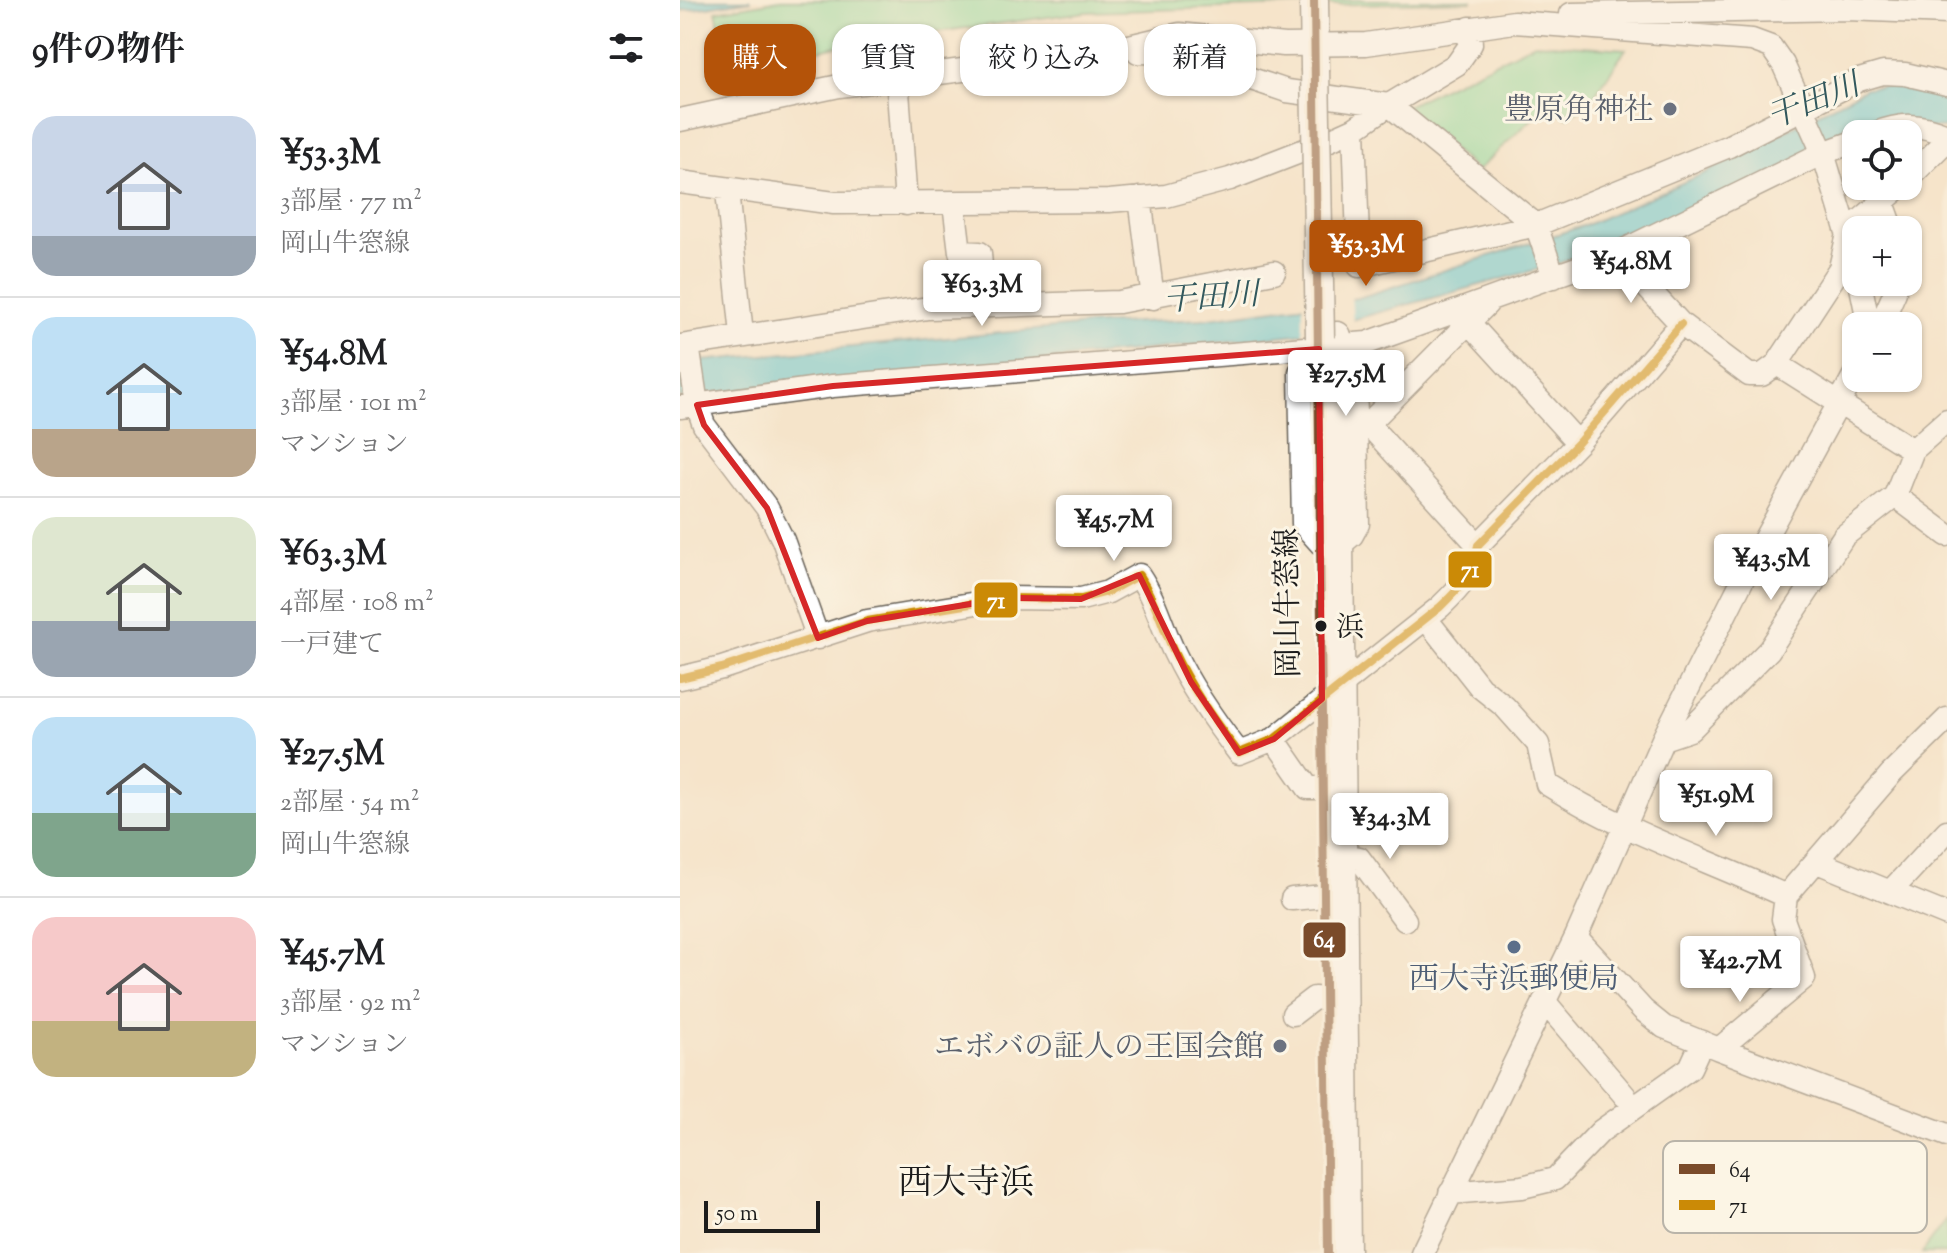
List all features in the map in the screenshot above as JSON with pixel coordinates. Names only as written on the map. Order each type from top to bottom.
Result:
[{"type":"main road","name":"岡山牛窓線","points":[[1324,32],[1331,692],[1342,856],[1346,1253]]},
{"type":"main road","name":"岡山牛窓線","points":[[1328,1253],[1323,788],[1331,692]]},
{"type":"street","points":[[1128,46],[1180,34],[1284,45],[1324,32],[1366,44],[1577,13],[1847,9],[1947,13]]},
{"type":"street","points":[[1514,22],[1762,42],[1779,54],[1822,149],[1844,216]]},
{"type":"street","points":[[680,182],[727,191],[834,203],[954,203],[1166,196],[1230,179],[1354,129],[1457,64],[1471,44],[1470,28]]},
{"type":"street","points":[[1128,52],[1174,53],[1287,91],[1389,105],[1537,228],[1553,274]]},
{"type":"street","points":[[1354,129],[1359,266],[1537,228],[1806,114],[1859,80],[1883,73],[1905,74],[1947,84]]},
{"type":"street","points":[[680,120],[832,90]]},
{"type":"street","points":[[898,96],[906,204]]},
{"type":"street","points":[[1922,125],[1947,137],[1922,164]]},
{"type":"street","points":[[691,403],[833,386],[1328,343],[1403,333],[1553,274],[1616,254],[1822,149],[1842,144]]},
{"type":"street","points":[[727,191],[742,335]]},
{"type":"street","points":[[1140,198],[1153,298]]},
{"type":"street","points":[[1861,216],[1876,200]]},
{"type":"street","points":[[954,203],[960,252],[980,253],[984,305]]},
{"type":"street","points":[[1616,254],[1681,324],[1749,375],[1762,375],[1777,364],[1840,268],[1842,260]]},
{"type":"street","points":[[818,638],[783,540],[767,508],[691,403],[686,348],[742,335],[914,309],[1119,302],[1153,298],[1274,272]]},
{"type":"street","points":[[1362,426],[1490,301]]},
{"type":"street","points":[[1469,323],[1578,443]]},
{"type":"street","points":[[680,678],[867,621],[1007,598],[1081,599],[1108,592],[1139,575],[1151,592],[1174,653],[1239,753],[1274,739],[1427,620],[1464,584],[1474,566],[1478,545],[1578,443],[1681,324]]},
{"type":"street","points":[[1777,364],[1913,450]]},
{"type":"street","points":[[1300,372],[1303,524],[1330,545],[1352,535],[1358,524],[1362,426],[1355,372]]},
{"type":"street","points":[[1422,1253],[1576,937],[1663,739],[1746,573],[1845,392]]},
{"type":"street","points":[[1663,739],[1690,730],[1769,650],[1844,536],[1895,496],[1913,450],[1947,420]]},
{"type":"street","points":[[1362,426],[1478,545]]},
{"type":"street","points":[[1895,496],[1947,535]]},
{"type":"street","points":[[1427,620],[1480,687],[1505,707],[1538,744],[1547,784],[1587,810],[1786,896]]},
{"type":"street","points":[[1450,1193],[1522,1187],[1555,1179],[1601,1131],[1690,1068],[1710,1046],[1804,978],[1783,919],[1786,896],[1891,774],[1947,719]]},
{"type":"street","points":[[1274,739],[1308,788],[1323,788]]},
{"type":"street","points":[[1890,892],[1947,831]]},
{"type":"street","points":[[1342,856],[1359,858],[1405,920]]},
{"type":"street","points":[[1817,862],[1947,915]]},
{"type":"street","points":[[1292,899],[1324,896]]},
{"type":"street","points":[[1576,937],[1643,1010],[1664,1027],[1947,1135]]},
{"type":"street","points":[[1293,1014],[1314,998],[1326,999]]},
{"type":"street","points":[[1544,1001],[1625,1096]]},
{"type":"highlighted area","points":[[1319,349],[1322,699],[1274,739],[1239,753],[1191,682],[1139,575],[1081,599],[1007,598],[867,621],[818,638],[767,508],[704,425],[697,405],[833,386]]},
{"type":"green space","points":[[781,0],[1471,0],[1086,12],[996,24],[960,24],[960,29],[944,31],[944,24],[832,24],[832,47],[816,51],[816,24],[719,24],[716,11]]},
{"type":"green space","points":[[1535,43],[1626,49],[1590,102],[1568,118],[1548,104],[1477,171],[1404,107]]},
{"type":"green space","points":[[1947,1219],[1947,1253],[1922,1253]]},
{"type":"water","points":[[680,0],[752,0],[680,11]]},
{"type":"water","points":[[1913,84],[1947,93],[1947,128],[1922,128],[1922,120],[1842,120],[1842,139],[1808,153],[1782,170],[1557,264],[1300,334],[680,398],[680,363],[1097,324],[1202,319],[1358,298],[1586,225],[1707,172],[1866,88]]},
{"type":"pier","points":[[1351,295],[1353,326],[1303,338],[1303,303]]},
{"type":"tunnel","points":[[1300,372],[1351,372]]},
{"type":"transit line","name":"64","points":[[1314,0],[1328,1253]]},
{"type":"transit line","name":"71","points":[[680,678],[722,668],[867,621],[1007,598],[1081,599],[1108,592],[1139,575],[1189,680],[1239,753],[1274,739],[1440,607],[1469,572],[1478,545],[1578,443],[1681,324]]},
{"type":"place","name":"豊原角神社","points":[[1670,109]]},
{"type":"place","name":"浜","points":[[1321,626]]},
{"type":"place","name":"西大寺浜郵便局","points":[[1514,947]]},
{"type":"place","name":"エボバの証人の王国会館","points":[[1280,1046]]},
{"type":"district","name":"西大寺浜","points":[[966,1181]]},
{"type":"water label","name":"干田川","points":[[1813,100]]},
{"type":"water label","name":"干田川","points":[[1211,296]]}]
